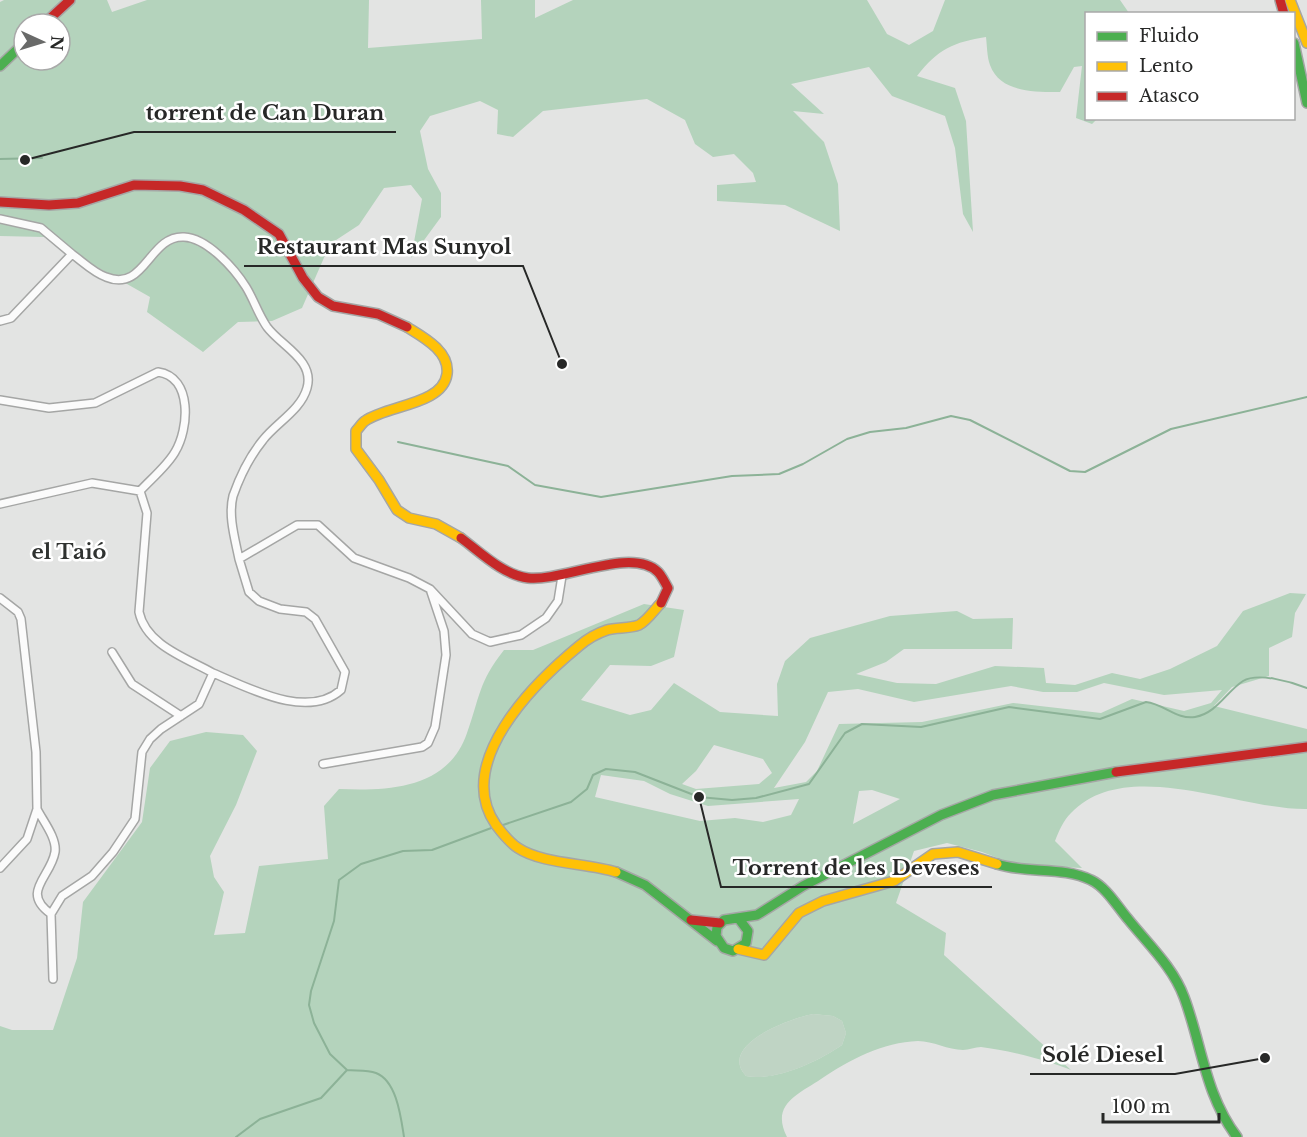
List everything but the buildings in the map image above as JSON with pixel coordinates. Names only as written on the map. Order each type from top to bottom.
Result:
[{"type":"main road","points":[[57,12],[70,0]]},
{"type":"main road","points":[[1295,12],[1307,42]]},
{"type":"main road","points":[[1295,52],[1307,103]]},
{"type":"main road","points":[[0,66],[12,54]]},
{"type":"main road","points":[[0,202],[75,203],[90,201],[132,185],[195,188],[209,192],[271,227],[291,247],[314,294],[329,304],[381,315],[430,342],[446,360],[448,375],[441,388],[426,399],[367,418],[357,427],[354,435],[356,449],[378,477],[394,508],[408,518],[448,530],[509,572],[526,578],[542,580],[624,562],[644,564],[662,573],[668,588],[662,602],[639,625],[594,635],[580,645],[523,698],[506,719],[488,769],[483,792],[487,812],[503,834],[521,850],[624,875],[658,892],[724,948],[738,949],[756,955],[767,953],[776,947],[799,913],[842,893],[895,881],[936,852],[957,852],[1019,870],[1073,872],[1088,876],[1099,884],[1174,975],[1184,997],[1212,1096],[1223,1119],[1237,1137]]},
{"type":"main road","points":[[689,919],[720,923],[729,918],[739,919],[763,912],[803,886],[898,836],[941,815],[993,795],[1085,776],[1307,747]]},
{"type":"main road","points":[[738,949],[763,912]]},
{"type":"main road","points":[[739,919],[757,950],[767,953]]},
{"type":"main road","points":[[717,941],[716,932],[720,923]]},
{"type":"street","points":[[0,219],[41,228],[72,255],[109,279],[134,277],[153,253],[173,237],[191,238],[227,263],[245,286],[259,316],[272,334],[304,363],[309,378],[307,390],[301,400],[264,438],[233,496],[232,516],[239,559],[249,592],[259,601],[280,609],[312,615],[345,672],[345,681],[341,690],[326,701],[276,698],[213,673],[154,639],[143,627],[139,612],[147,513],[140,491]]},
{"type":"street","points":[[0,321],[11,318],[72,255]]},
{"type":"street","points":[[0,400],[64,408],[95,403],[158,372],[172,378],[186,400],[183,431],[175,452],[140,491]]},
{"type":"street","points":[[0,504],[92,483],[140,491]]},
{"type":"street","points":[[239,559],[297,525],[318,525],[354,558],[409,578],[430,589],[472,634],[490,642],[521,635],[553,610],[561,593],[562,576]]},
{"type":"street","points":[[323,764],[422,747],[428,743],[435,727],[446,656],[444,631],[430,589]]},
{"type":"street","points":[[0,598],[18,612],[21,620],[36,752],[37,809],[27,839],[0,867]]},
{"type":"street","points":[[112,652],[132,684],[181,716]]},
{"type":"street","points":[[53,979],[51,914],[62,896],[92,876],[135,819],[142,752],[150,739],[199,704],[213,673]]},
{"type":"street","points":[[37,809],[54,842],[55,853],[39,885],[37,900],[51,914]]},
{"type":"green space","points":[[4,0],[107,0],[112,12],[147,0],[369,0],[368,48],[482,39],[481,0],[535,0],[535,18],[573,0],[867,0],[887,34],[909,45],[933,31],[945,0],[1120,0],[1128,12],[1085,12],[1085,120],[1096,120],[1092,124],[1076,118],[1082,66],[1074,67],[1060,92],[1030,91],[1010,86],[995,74],[990,65],[986,37],[965,41],[947,48],[932,59],[917,76],[955,88],[966,121],[973,232],[963,214],[955,148],[945,116],[892,96],[869,67],[791,84],[824,114],[793,111],[824,142],[838,184],[840,231],[785,205],[717,201],[717,185],[756,182],[753,173],[734,154],[713,157],[695,144],[685,120],[647,99],[543,111],[513,137],[497,134],[498,110],[480,101],[430,116],[420,131],[428,169],[441,193],[441,217],[411,258],[422,199],[411,185],[384,188],[359,225],[330,244],[302,308],[272,321],[238,322],[203,352],[147,312],[150,297],[44,237],[0,236],[0,2]]},
{"type":"green space","points":[[1290,593],[1306,594],[1295,613],[1292,637],[1269,648],[1269,676],[1232,687],[1214,706],[1307,729],[1307,809],[1279,807],[1184,790],[1152,787],[1121,788],[1094,796],[1071,813],[1060,830],[1055,841],[1082,868],[1016,865],[982,852],[947,843],[914,851],[896,903],[946,933],[944,955],[1071,1070],[1039,1059],[991,1048],[957,1050],[918,1041],[879,1048],[832,1072],[789,1101],[782,1116],[787,1137],[0,1137],[0,1026],[12,1030],[53,1030],[77,958],[83,902],[142,822],[150,768],[170,741],[206,732],[243,735],[257,751],[236,805],[210,856],[214,877],[224,892],[214,935],[245,933],[259,866],[328,859],[324,806],[339,789],[377,789],[415,783],[446,766],[458,752],[467,733],[484,681],[504,650],[533,650],[644,604],[684,610],[674,657],[651,666],[610,665],[581,700],[630,715],[651,710],[674,683],[720,712],[778,716],[777,684],[785,661],[810,638],[890,616],[957,611],[973,619],[1013,618],[1012,649],[904,649],[886,662],[856,674],[897,683],[936,684],[995,666],[1044,668],[1046,683],[1075,685],[1112,673],[1140,679],[1170,669],[1217,646],[1243,611]],"holes":[[[1104,683],[1164,695],[1222,690],[1211,703],[1184,711],[1132,699],[1101,713],[1013,703],[922,722],[839,724],[817,771],[806,782],[774,788],[805,742],[828,692],[858,689],[914,702],[1011,686],[1043,692],[1077,692]],[[714,745],[763,759],[772,773],[759,784],[696,789],[682,784],[696,771]],[[601,775],[644,781],[670,794],[708,806],[799,799],[791,815],[763,822],[735,818],[700,821],[595,797]],[[872,790],[900,799],[853,824],[859,791]],[[813,1014],[833,1016],[842,1021],[846,1033],[842,1045],[796,1069],[770,1076],[746,1076],[740,1065],[741,1054],[760,1035],[789,1021]]]},
{"type":"green space","points":[[813,1014],[833,1016],[842,1021],[846,1033],[842,1045],[796,1069],[770,1076],[746,1076],[740,1065],[741,1054],[749,1044],[774,1027]]},
{"type":"waterway","points":[[0,159],[42,158]]},
{"type":"waterway","points":[[398,442],[508,466],[535,485],[601,497],[732,476],[779,474],[803,464],[847,439],[870,432],[906,428],[951,416],[970,420],[1070,471],[1085,472],[1171,429],[1307,397]]},
{"type":"waterway","points":[[500,826],[571,802],[587,789],[593,775],[606,769],[635,772],[699,797],[732,800],[756,798],[809,784],[845,733],[862,724],[921,727],[1009,707],[1100,719],[1146,702],[1182,716],[1195,717],[1209,711],[1249,678],[1275,679],[1307,688]]},
{"type":"waterway","points":[[236,1137],[260,1119],[321,1098],[347,1070],[330,1054],[314,1023],[309,1005],[311,991],[334,921],[339,880],[361,864],[403,851],[432,850],[494,827]]},
{"type":"waterway","points":[[347,1070],[376,1073],[389,1084],[397,1101],[404,1137]]},
{"type":"traffic: fast","points":[[1295,48],[1307,103]]},
{"type":"traffic: fast","points":[[0,66],[12,54]]},
{"type":"traffic: fast","points":[[739,919],[748,931],[746,943],[733,951],[724,948],[716,936],[717,927],[724,920],[757,915],[803,886],[941,815],[993,795],[1116,772]]},
{"type":"traffic: fast","points":[[997,864],[1020,869],[1069,873],[1091,880],[1106,892],[1159,956],[1179,986],[1211,1087],[1226,1121],[1237,1137]]},
{"type":"traffic: fast","points":[[616,872],[645,885],[717,941]]},
{"type":"traffic: slow","points":[[1290,0],[1295,12]]},
{"type":"traffic: slow","points":[[1295,13],[1307,43]]},
{"type":"traffic: slow","points":[[407,327],[434,346],[444,358],[447,374],[443,384],[436,392],[425,398],[365,421],[356,431],[356,449],[397,510],[409,518],[436,524],[461,538]]},
{"type":"traffic: slow","points":[[616,872],[539,857],[515,846],[496,825],[485,801],[484,776],[492,751],[505,726],[541,681],[589,639],[607,630],[639,625],[661,603]]},
{"type":"traffic: slow","points":[[738,949],[764,955],[799,913],[823,901],[894,881],[933,854],[958,852],[997,864]]},
{"type":"traffic: jam","points":[[57,12],[70,0]]},
{"type":"traffic: jam","points":[[1280,0],[1283,12]]},
{"type":"traffic: jam","points":[[0,202],[49,205],[78,203],[134,185],[180,186],[203,190],[244,210],[279,234],[303,278],[318,297],[333,306],[378,314],[407,327]]},
{"type":"traffic: jam","points":[[461,538],[501,568],[528,578],[542,578],[614,564],[646,565],[658,572],[668,588],[661,603]]},
{"type":"traffic: jam","points":[[1116,772],[1307,747]]},
{"type":"traffic: jam","points":[[691,920],[720,923]]},
{"type":"place","name":"torrent de Can Duran","points":[[25,160]]},
{"type":"place","name":"Restaurant Mas Sunyol","points":[[562,364]]},
{"type":"place","name":"Torrent de les Deveses","points":[[699,797]]},
{"type":"place","name":"Solé Diesel","points":[[1265,1058]]},
{"type":"district","name":"el Taió","points":[[69,552]]}]
